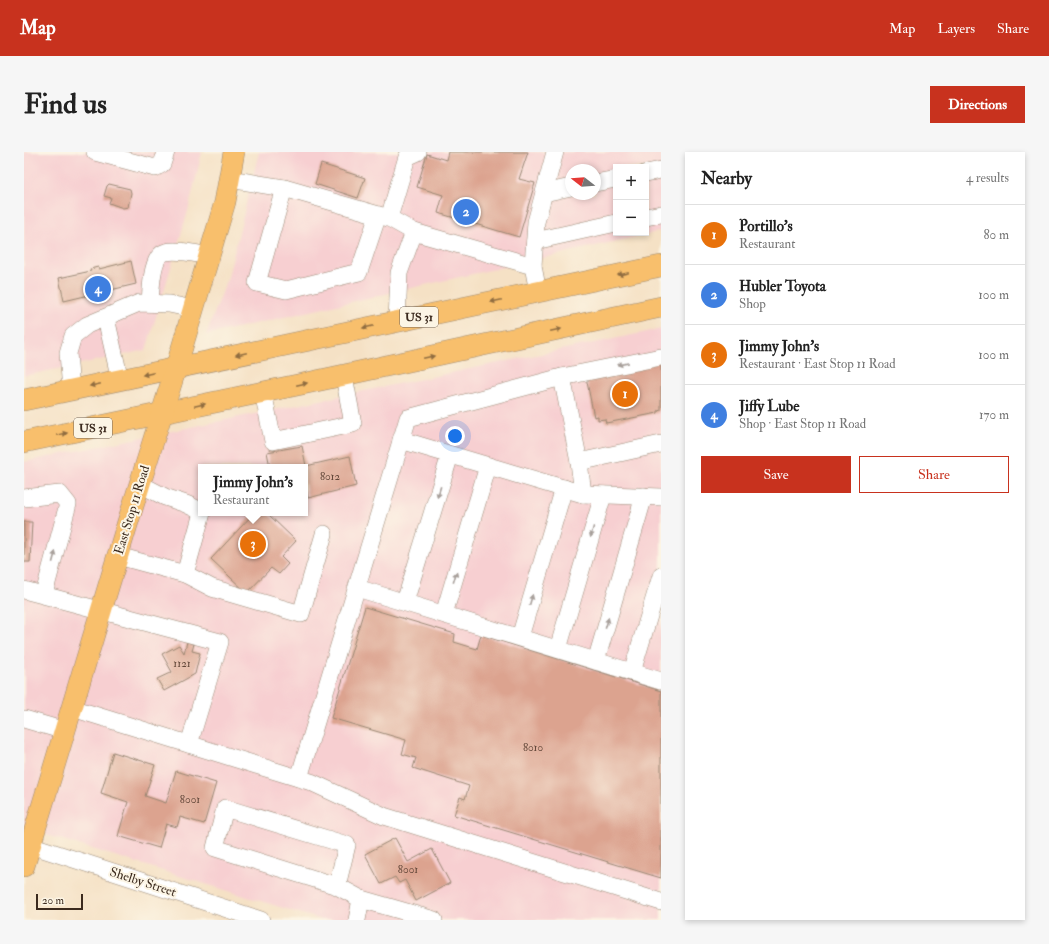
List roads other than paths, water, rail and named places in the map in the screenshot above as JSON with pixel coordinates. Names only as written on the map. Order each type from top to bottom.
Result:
[{"type":"main road","name":"East Stop 11 Road","points":[[24,866],[27,844],[65,731],[225,202],[234,152]]},
{"type":"main road","name":"US 31","points":[[24,400],[661,266]]},
{"type":"main road","name":"US 31","points":[[24,442],[344,376],[661,307]]},
{"type":"street","points":[[95,152],[156,168],[162,164],[166,152]]},
{"type":"street","points":[[284,188],[257,283],[286,290],[359,272],[407,157],[418,152]]},
{"type":"street","points":[[538,292],[533,266],[536,222],[555,152]]},
{"type":"street","points":[[649,172],[661,170]]},
{"type":"street","points":[[229,179],[284,188],[383,216],[414,232],[533,266]]},
{"type":"street","points":[[601,182],[613,180]]},
{"type":"street","points":[[544,192],[565,188]]},
{"type":"street","points":[[649,216],[661,214]]},
{"type":"street","points":[[535,241],[613,224]]},
{"type":"street","points":[[397,321],[400,273],[414,232]]},
{"type":"street","points":[[150,303],[153,272],[158,257],[164,252],[209,256]]},
{"type":"street","points":[[71,390],[68,353],[73,336],[87,325],[139,303],[169,304],[193,309]]},
{"type":"street","points":[[106,318],[120,380]]},
{"type":"street","points":[[298,778],[408,418],[562,377],[661,357]]},
{"type":"street","points":[[264,392],[273,441],[353,424],[344,376]]},
{"type":"street","points":[[562,377],[579,462],[583,494]]},
{"type":"street","points":[[401,440],[583,494],[661,497]]},
{"type":"street","points":[[579,462],[661,444]]},
{"type":"street","points":[[405,602],[450,455]]},
{"type":"street","points":[[444,614],[488,466]]},
{"type":"street","points":[[140,484],[165,497],[198,510]]},
{"type":"street","points":[[520,637],[564,488]]},
{"type":"street","points":[[24,498],[60,494],[68,504],[44,594]]},
{"type":"street","points":[[558,649],[603,495]]},
{"type":"street","points":[[596,661],[644,496]]},
{"type":"street","points":[[185,574],[201,516]]},
{"type":"street","points":[[118,556],[185,574],[212,588],[301,614],[324,534]]},
{"type":"street","points":[[632,672],[661,576]]},
{"type":"street","points":[[356,588],[661,681]]},
{"type":"street","points":[[24,590],[44,594],[101,611],[220,642],[189,744]]},
{"type":"street","points":[[72,708],[311,782],[384,816],[661,902]]},
{"type":"street","points":[[24,719],[65,731]]},
{"type":"street","points":[[337,886],[347,845],[226,808],[215,848],[337,886],[361,899],[434,920]]},
{"type":"street","name":"Shelby Street","points":[[27,844],[261,920]]},
{"type":"street","points":[[357,920],[361,899]]},
{"type":"place","name":"Hubler Toyota","points":[[466,212]]},
{"type":"place","name":"Jiffy Lube","points":[[98,289]]},
{"type":"place","name":"Portillo's","points":[[625,394]]},
{"type":"place","name":"Jimmy John's","points":[[253,544]]}]
